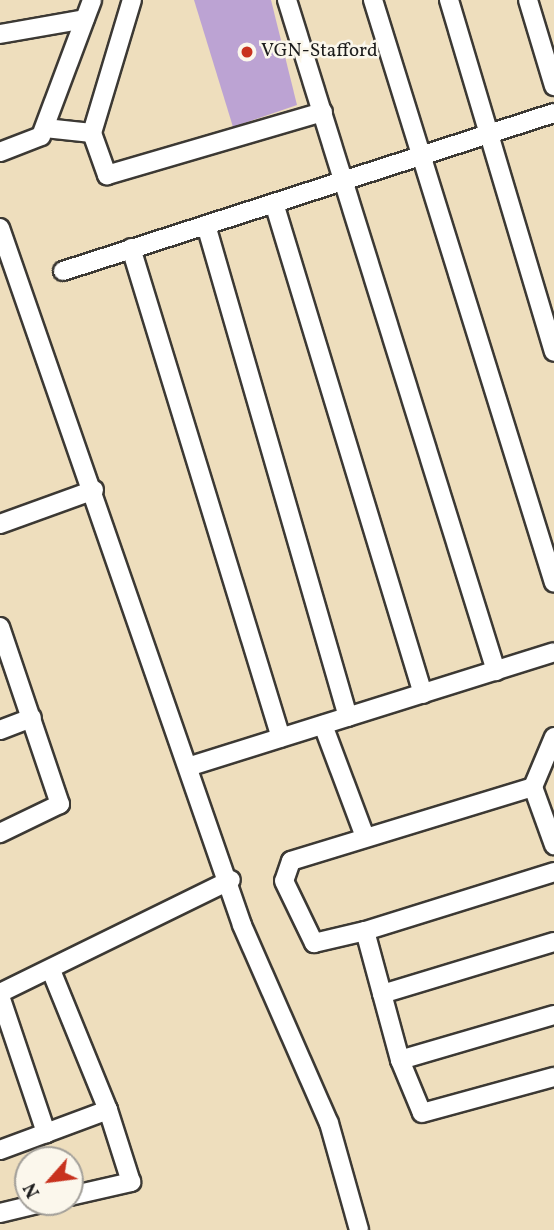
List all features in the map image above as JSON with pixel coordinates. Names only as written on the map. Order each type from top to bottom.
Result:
[{"type":"street","points":[[0,152],[41,136],[92,0]]},
{"type":"street","points":[[132,0],[92,133],[107,175],[323,112]]},
{"type":"street","points":[[287,0],[496,671]]},
{"type":"street","points":[[373,0],[554,583]]},
{"type":"street","points":[[449,0],[554,352]]},
{"type":"street","points":[[528,0],[554,86]]},
{"type":"street","points":[[0,34],[85,19]]},
{"type":"street","points":[[63,271],[554,113]]},
{"type":"street","points":[[45,128],[92,133]]},
{"type":"street","points":[[274,203],[423,694]]},
{"type":"street","points":[[206,225],[348,717]]},
{"type":"street","points":[[0,228],[231,880],[242,925],[328,1123],[359,1230]]},
{"type":"street","points":[[131,248],[281,738]]},
{"type":"street","points":[[0,524],[94,490]]},
{"type":"street","points":[[0,833],[60,804],[1,635]]},
{"type":"street","points":[[191,766],[554,652]]},
{"type":"street","points":[[0,730],[32,718]]},
{"type":"street","points":[[323,725],[365,837]]},
{"type":"street","points":[[533,787],[554,737]]},
{"type":"street","points":[[533,787],[290,861],[284,870],[314,943],[554,872]]},
{"type":"street","points":[[533,787],[549,809],[554,845]]},
{"type":"street","points":[[46,1133],[0,995],[231,880]]},
{"type":"street","points":[[365,930],[400,1060],[422,1113],[554,1077]]},
{"type":"street","points":[[382,995],[554,942]]},
{"type":"street","points":[[51,970],[108,1110],[131,1182],[84,1193]]},
{"type":"street","points":[[400,1060],[554,1015]]},
{"type":"street","points":[[0,1150],[108,1110]]},
{"type":"building","name":"VGN-Stafford","points":[[194,0],[271,0],[297,105],[233,127]]},
{"type":"place","name":"VGN-Stafford","points":[[247,52]]}]
